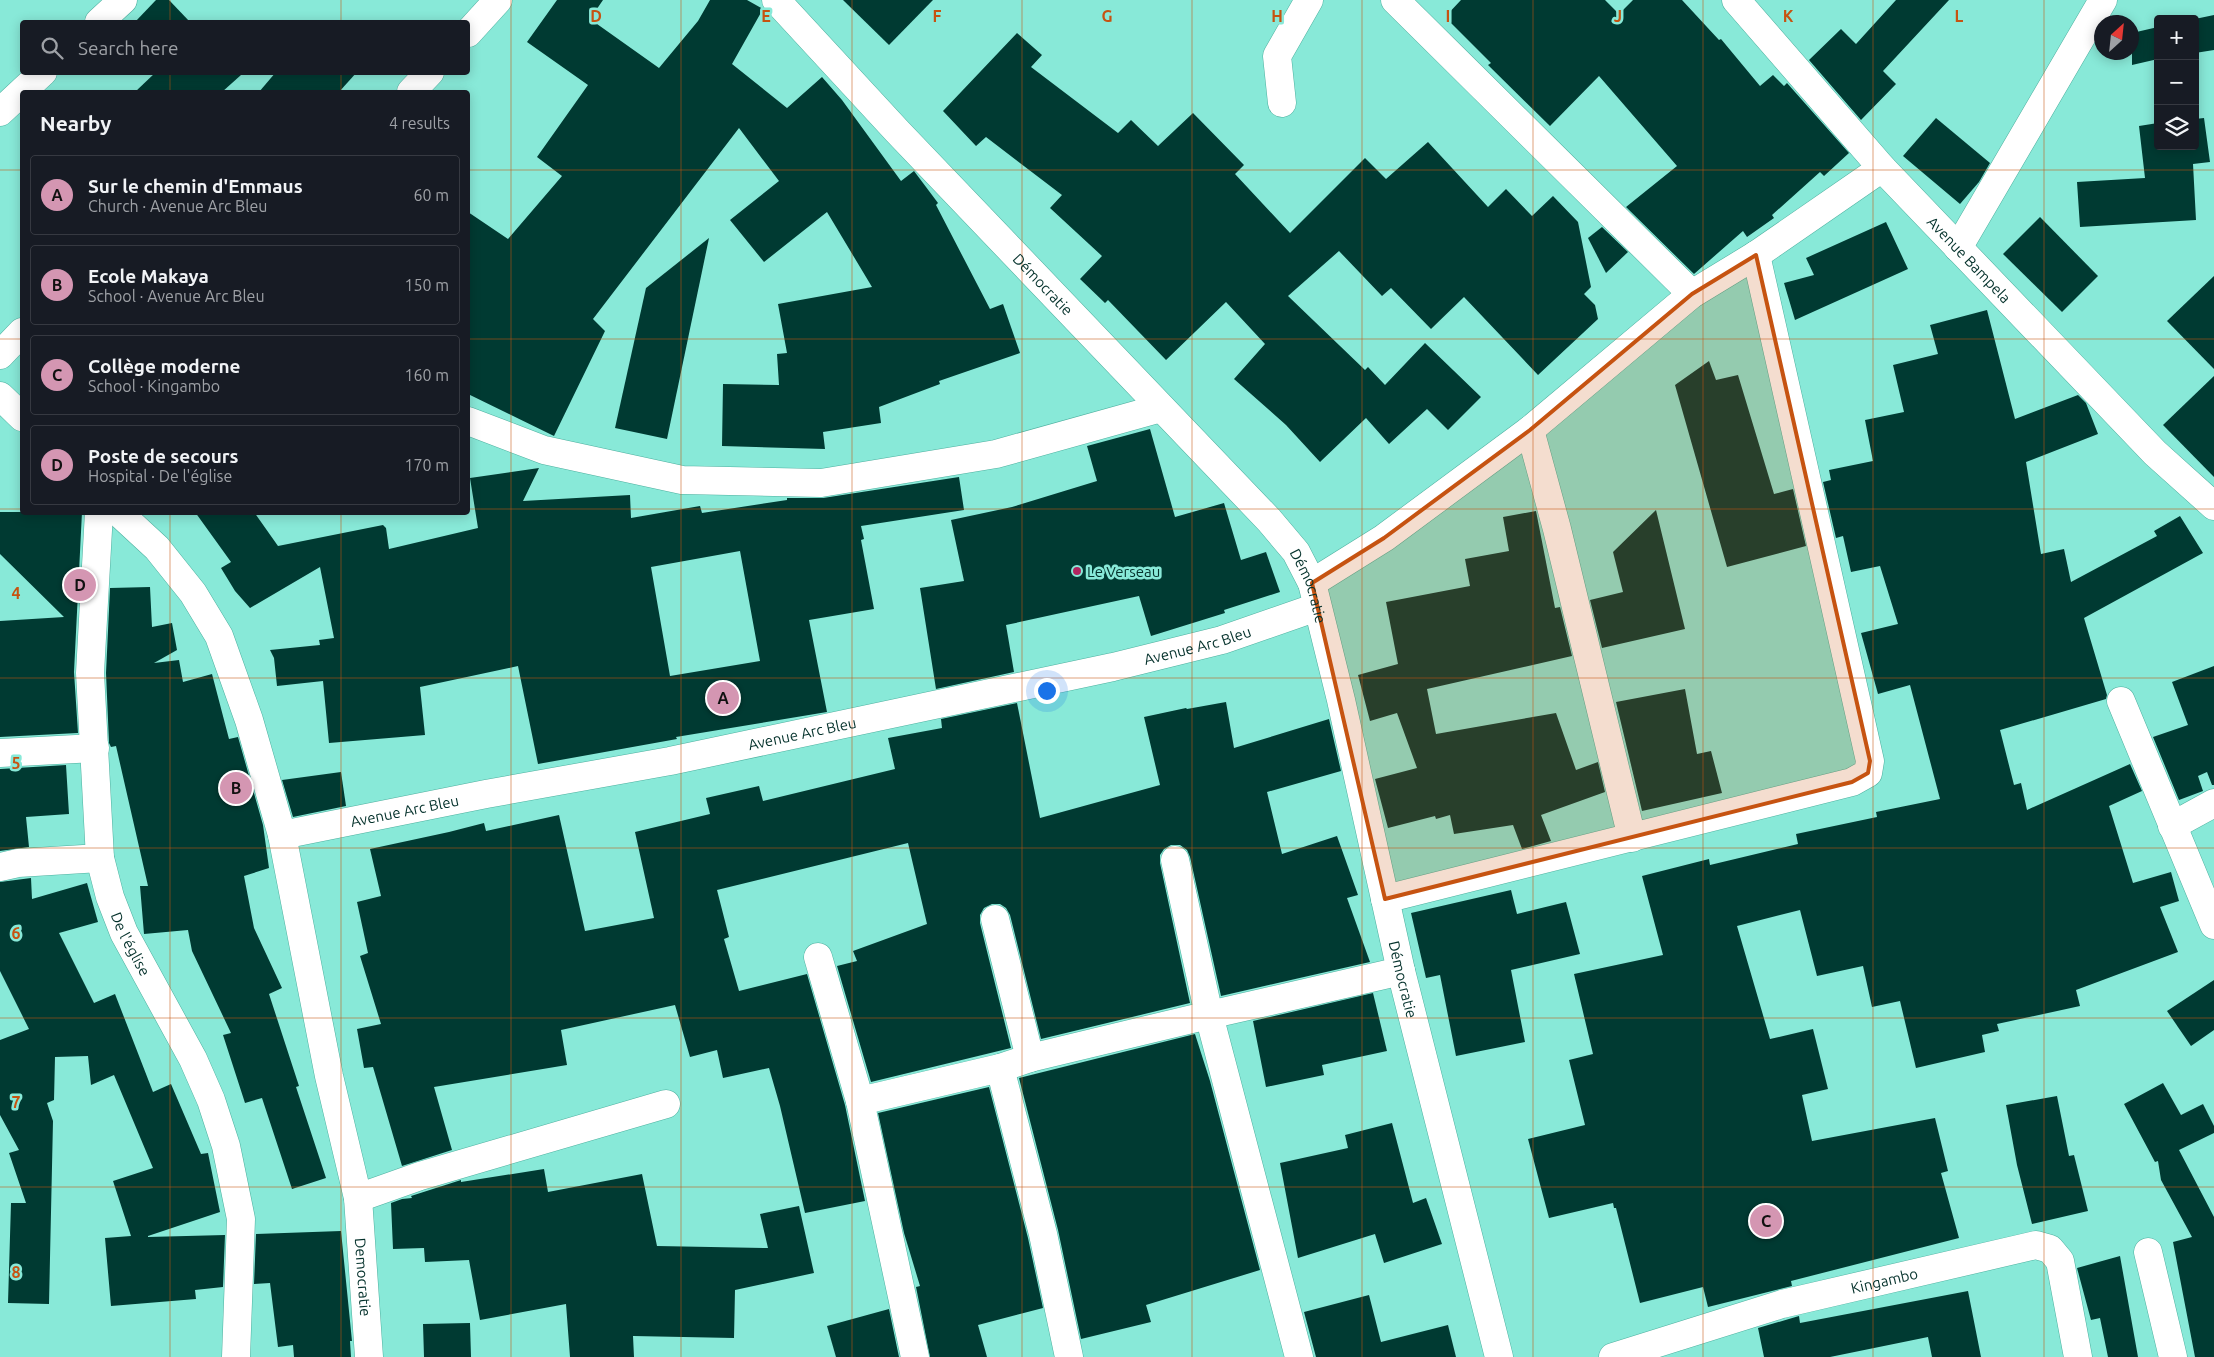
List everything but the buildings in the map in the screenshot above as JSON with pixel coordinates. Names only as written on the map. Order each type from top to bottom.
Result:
[{"type":"street","points":[[101,20],[123,0]]},
{"type":"street","points":[[470,30],[498,0]]},
{"type":"street","name":"Démocratie","points":[[776,0],[897,131],[1296,552],[1314,595],[1343,710],[1401,971],[1499,1357]]},
{"type":"street","points":[[1282,102],[1278,56],[1309,0]]},
{"type":"street","points":[[1395,0],[1692,294]]},
{"type":"street","name":"Avenue Bampela","points":[[1736,0],[1882,168],[2155,453],[2214,506]]},
{"type":"street","points":[[1958,248],[2092,4]]},
{"type":"street","points":[[24,90],[40,75]]},
{"type":"street","points":[[413,90],[427,75]]},
{"type":"street","points":[[0,112],[20,93]]},
{"type":"street","name":"Avenue Arc Bleu","points":[[282,835],[486,794],[670,761],[1114,667],[1222,640],[1314,595],[1384,538],[1530,430],[1692,294],[1756,255],[1882,168]]},
{"type":"street","points":[[1385,899],[1852,782],[1868,772],[1870,761],[1756,255]]},
{"type":"street","points":[[0,355],[20,334]]},
{"type":"street","points":[[0,396],[20,414]]},
{"type":"street","points":[[470,422],[544,450],[682,480],[821,483],[996,454],[1161,408]]},
{"type":"street","points":[[1530,430],[1557,529],[1632,838]]},
{"type":"street","name":"De l'église","points":[[99,515],[90,673],[100,858],[110,897],[124,933],[192,1058],[211,1100],[226,1146],[240,1219],[236,1357]]},
{"type":"street","name":"Democratie","points":[[121,515],[158,548],[194,593],[219,636],[249,720],[282,835],[329,1076],[358,1198],[369,1357]]},
{"type":"street","points":[[2121,700],[2214,925]]},
{"type":"street","points":[[0,753],[95,748]]},
{"type":"street","points":[[2172,826],[2214,803]]},
{"type":"street","points":[[0,867],[18,863],[100,858]]},
{"type":"street","points":[[1175,860],[1209,1015],[1299,1357]]},
{"type":"street","points":[[995,919],[1030,1058]]},
{"type":"street","points":[[818,957],[860,1101],[915,1357]]},
{"type":"street","points":[[860,1101],[1000,1068],[1030,1058],[1401,971]]},
{"type":"street","points":[[1000,1068],[1043,1234],[1069,1357]]},
{"type":"street","points":[[358,1198],[420,1176],[666,1104]]},
{"type":"street","name":"Kingambo","points":[[1614,1357],[1782,1304],[2036,1245],[2050,1249],[2060,1261],[2078,1357]]},
{"type":"street","points":[[2148,1252],[2173,1357]]},
{"type":"highlighted area","points":[[1756,255],[1870,761],[1868,773],[1852,782],[1385,899],[1312,583],[1384,538],[1530,430],[1692,294]]},
{"type":"place","name":"Le Verseau","points":[[1077,571]]},
{"type":"place","name":"Poste de secours","points":[[80,585]]},
{"type":"place","name":"Sur le chemin d'Emmaus","points":[[723,698]]},
{"type":"place","name":"Ecole Makaya","points":[[236,788]]},
{"type":"place","name":"Collège moderne","points":[[1766,1221]]}]
